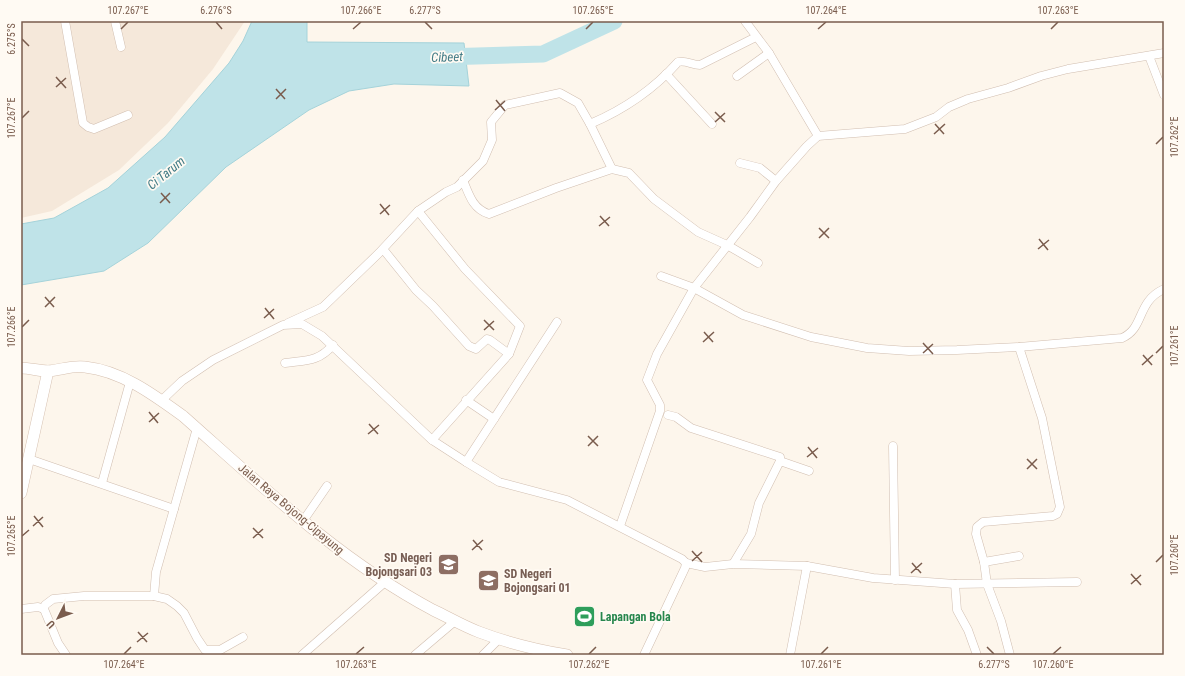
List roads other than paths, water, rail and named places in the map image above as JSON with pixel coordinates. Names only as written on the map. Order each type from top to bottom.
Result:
[{"type":"street","points":[[65,21],[82,122],[88,127],[94,129],[128,115]]},
{"type":"street","points":[[115,21],[122,47]]},
{"type":"street","points":[[745,21],[756,38],[769,53],[818,136]]},
{"type":"street","points":[[590,124],[608,117],[642,95],[678,62],[685,61],[694,65],[700,65],[756,38]]},
{"type":"street","points":[[737,76],[769,53]]},
{"type":"street","points":[[620,526],[660,411],[660,405],[648,384],[648,375],[658,354],[694,288],[750,217],[776,180],[818,136],[905,129],[936,117],[950,107],[968,99],[1008,88],[1041,76],[1068,69],[1164,53]]},
{"type":"street","points":[[1149,56],[1164,95]]},
{"type":"street","points":[[666,74],[712,124]]},
{"type":"street","points":[[162,400],[168,393],[197,370],[283,325],[323,307],[383,249],[418,211],[446,192],[457,187],[483,161],[492,140],[491,122],[505,105],[560,93],[578,103],[612,169]]},
{"type":"street","points":[[740,163],[760,168],[776,180]]},
{"type":"street","points":[[464,180],[471,200],[482,212],[489,214],[612,169],[629,173],[654,199],[689,226],[698,232],[727,245],[758,263]]},
{"type":"street","points":[[418,211],[465,269],[520,326],[509,354],[466,400],[432,440]]},
{"type":"street","points":[[383,249],[416,290],[433,306],[469,346],[476,349],[487,339],[509,354]]},
{"type":"street","points":[[661,276],[694,288],[743,315],[811,336],[842,344],[867,348],[909,351],[1019,347],[1122,338],[1132,332],[1147,300],[1155,293],[1164,289]]},
{"type":"street","points":[[466,462],[557,322]]},
{"type":"street","points":[[283,325],[302,324],[307,326],[333,345],[432,440],[499,482],[567,500],[620,526],[682,559],[686,563],[705,567],[734,564],[807,566],[858,576],[955,584],[1077,582]]},
{"type":"street","points":[[285,363],[324,355],[333,345]]},
{"type":"street","points":[[1010,655],[1001,621],[987,584],[984,562],[976,534],[979,524],[983,522],[1053,516],[1057,514],[1060,507],[1042,418],[1019,347]]},
{"type":"street","name":"Jalan Raya Bojong-Cipayung","points":[[21,368],[48,371],[84,366],[111,372],[162,400],[197,428],[337,549],[385,582],[455,621],[499,639],[546,652],[567,655]]},
{"type":"street","points":[[21,493],[48,371]]},
{"type":"street","points":[[102,483],[130,382]]},
{"type":"street","points":[[466,400],[494,420]]},
{"type":"street","points":[[668,415],[676,418],[691,428],[777,454],[780,457],[780,462],[759,503],[751,534],[734,564]]},
{"type":"street","points":[[154,596],[156,572],[197,428]]},
{"type":"street","points":[[893,446],[895,580]]},
{"type":"street","points":[[29,459],[174,509]]},
{"type":"street","points":[[780,462],[809,472]]},
{"type":"street","points":[[303,521],[327,486]]},
{"type":"street","points":[[984,562],[1019,556]]},
{"type":"street","points":[[644,655],[686,563]]},
{"type":"street","points":[[790,655],[807,566]]},
{"type":"street","points":[[302,655],[385,582]]},
{"type":"street","points":[[955,584],[957,610],[968,630],[977,655]]},
{"type":"street","points":[[66,655],[58,643],[44,609],[45,605],[57,598],[84,596],[154,596],[167,599],[177,606],[205,650],[220,650],[243,637]]},
{"type":"street","points":[[21,610],[38,607],[44,609]]},
{"type":"street","points":[[415,655],[455,621]]},
{"type":"street","points":[[483,655],[499,639]]},
{"type":"water","name":"Ci Tarum","points":[[252,21],[307,21],[307,42],[464,43],[469,86],[394,84],[349,91],[309,110],[226,167],[148,243],[104,271],[21,285],[21,224],[54,218],[108,188],[165,137],[229,63],[243,41]]},
{"type":"waterway","name":"Cibeet","points":[[443,57],[543,54],[614,21]]},
{"type":"place","name":"SD Negeri Bojongsari 03","points":[[448,565]]},
{"type":"place","name":"SD Negeri Bojongsari 01","points":[[489,581]]},
{"type":"place","name":"Lapangan Bola","points":[[584,617]]}]
